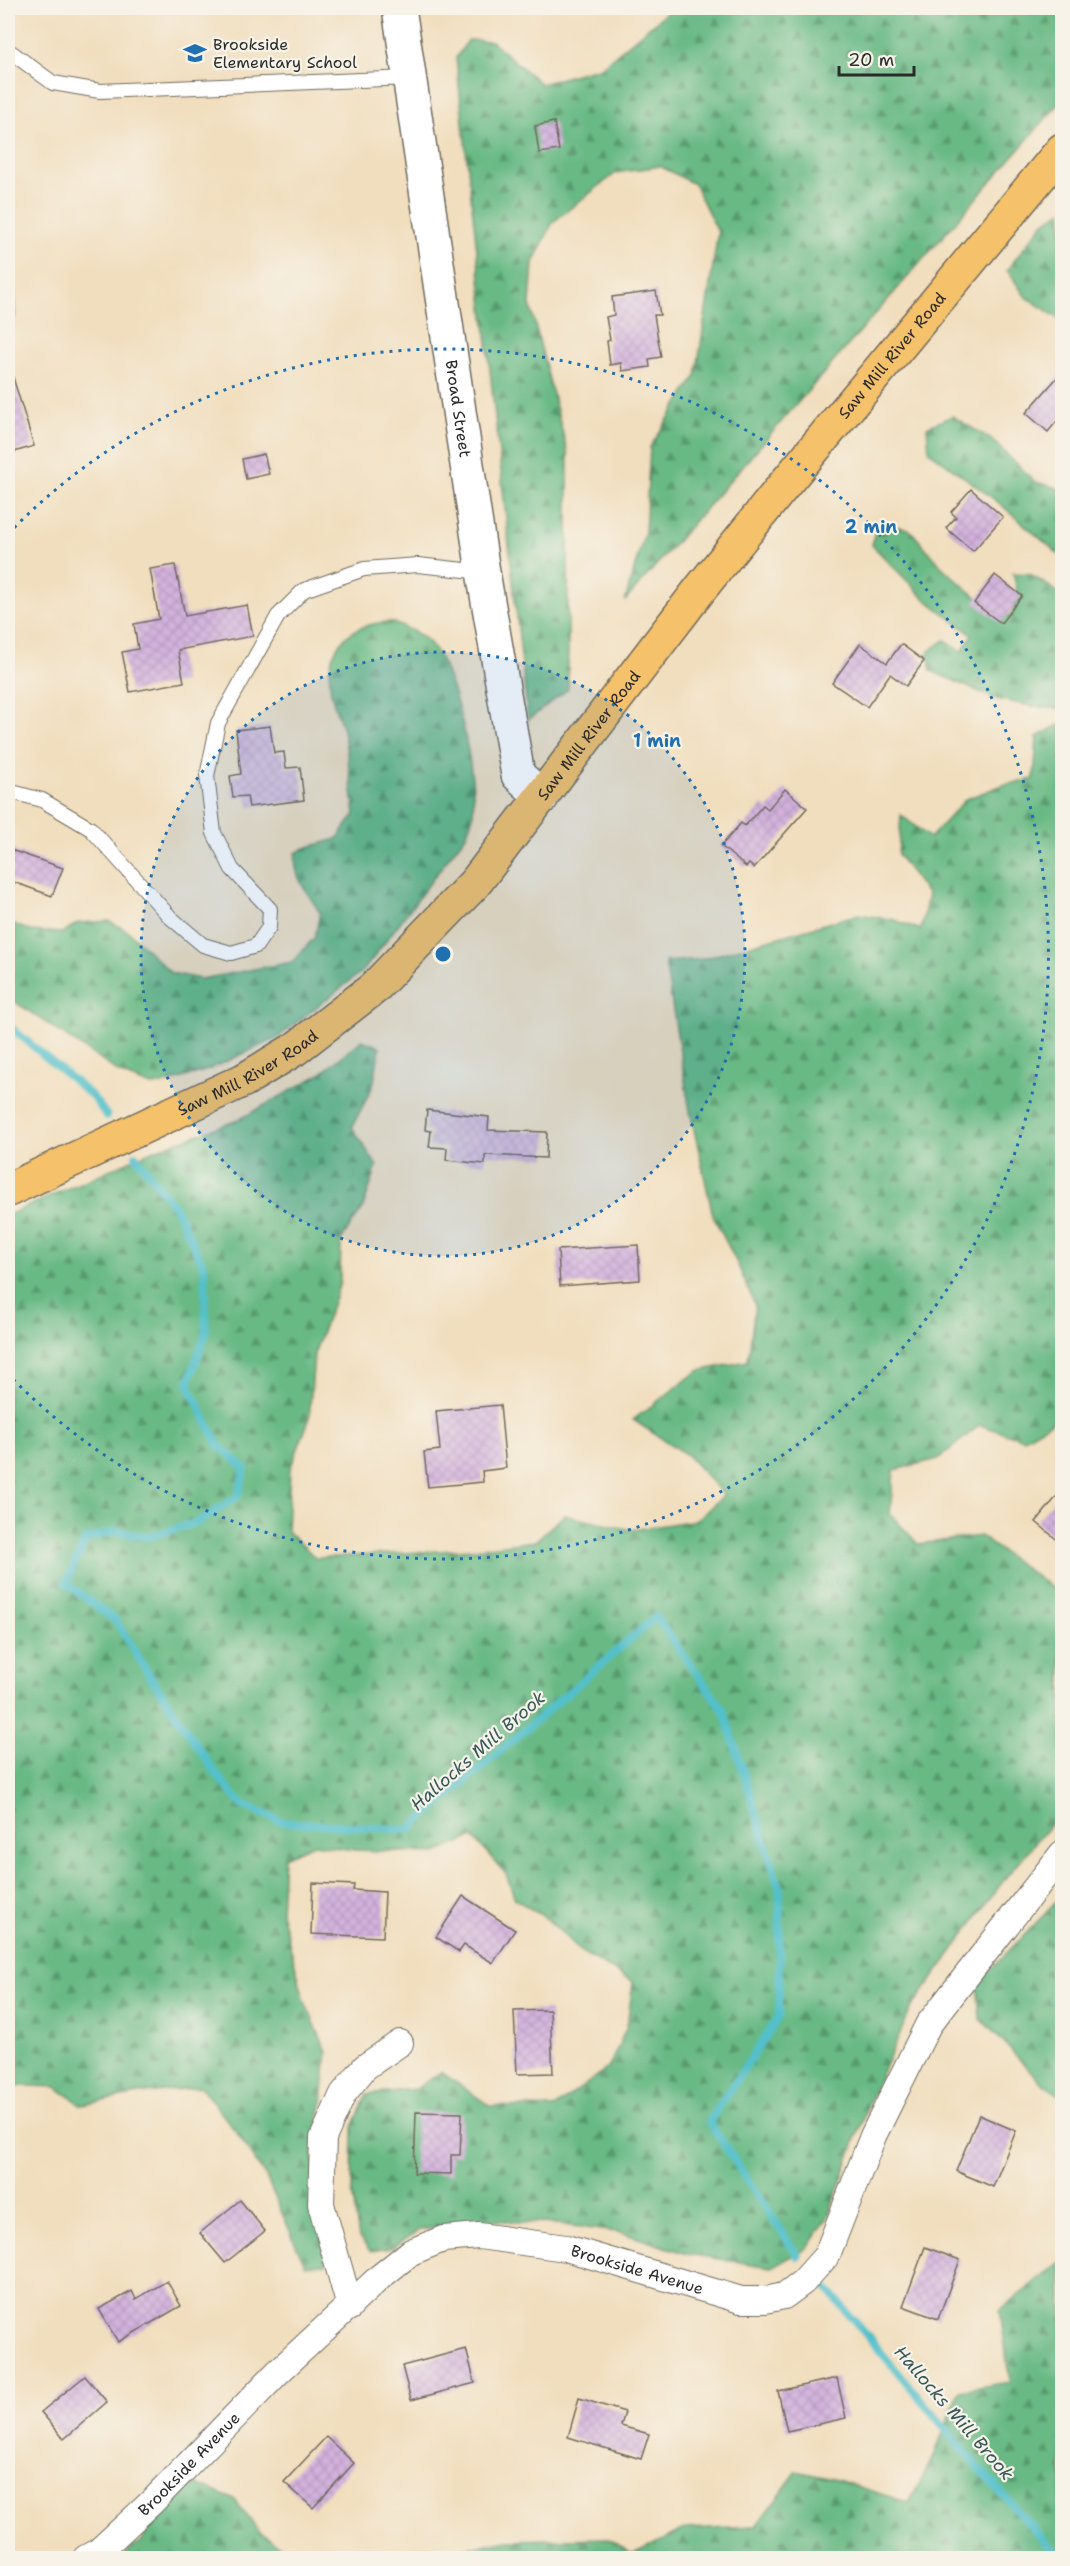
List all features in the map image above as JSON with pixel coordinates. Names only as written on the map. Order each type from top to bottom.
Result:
[{"type":"highway","name":"Saw Mill River Road","points":[[8,1190],[244,1080],[295,1049],[332,1023],[374,988],[437,926],[475,884],[784,485],[1062,150]]},
{"type":"street","name":"Broad Street","points":[[399,8],[483,572],[518,775],[543,797]]},
{"type":"street","name":"Brookside Avenue","points":[[86,2559],[99,2551],[153,2501],[277,2373],[380,2277],[411,2252],[443,2239],[479,2236],[566,2248],[741,2300],[765,2300],[784,2296],[803,2282],[827,2255],[873,2136],[928,2025],[1062,1854]]},
{"type":"street","points":[[350,2307],[321,2204],[323,2138],[343,2094],[365,2067],[400,2043]]},
{"type":"lane","points":[[8,51],[53,83],[100,91],[409,78]]},
{"type":"lane","points":[[8,791],[42,800],[91,829],[170,917],[203,945],[231,953],[256,946],[269,927],[270,909],[232,869],[214,833],[207,776],[218,723],[278,616],[304,590],[364,568],[418,565],[483,572]]},
{"type":"green space","points":[[672,8],[1062,8],[1062,100],[625,601],[645,532],[650,447],[696,376],[718,232],[694,184],[660,166],[616,173],[553,222],[533,263],[530,304],[568,454],[568,689],[528,720],[456,58],[468,40],[491,41],[541,84],[601,67]]},
{"type":"green space","points":[[8,186],[15,315],[8,328]]},
{"type":"green space","points":[[1062,211],[1062,321],[1025,296],[1007,270],[1044,222]]},
{"type":"green space","points":[[952,416],[992,440],[1035,482],[1062,489],[1062,557],[999,503],[929,451],[927,427]]},
{"type":"green space","points":[[877,521],[910,530],[944,569],[979,599],[1010,617],[1019,598],[1013,573],[1030,574],[1062,595],[1062,709],[996,699],[931,671],[928,652],[945,640],[962,652],[972,635],[925,599],[872,545]]},
{"type":"green space","points":[[391,622],[415,632],[428,641],[447,674],[468,749],[473,813],[466,835],[364,970],[277,1038],[210,1069],[161,1085],[151,1086],[123,1075],[8,997],[8,922],[31,931],[62,933],[78,923],[109,921],[128,931],[171,973],[201,979],[292,962],[315,937],[320,913],[306,892],[296,870],[296,853],[305,848],[337,839],[355,814],[343,730],[331,691],[332,658],[344,638],[364,626]]},
{"type":"green space","points":[[1062,723],[1062,1416],[1023,1439],[980,1425],[938,1459],[894,1470],[890,1514],[918,1544],[980,1536],[1062,1595],[1062,1811],[1006,1877],[912,2007],[871,2097],[828,2217],[807,2249],[771,2267],[687,2254],[623,2233],[557,2224],[484,2220],[420,2230],[391,2248],[370,2251],[359,2238],[352,2191],[353,2127],[367,2094],[416,2089],[441,2072],[490,2106],[554,2108],[609,2067],[627,2026],[633,1982],[583,1953],[546,1918],[515,1899],[506,1874],[473,1837],[436,1853],[354,1850],[314,1844],[284,1857],[281,1912],[305,2002],[327,2052],[322,2104],[313,2152],[326,2264],[305,2265],[266,2177],[237,2133],[201,2087],[138,2094],[82,2105],[56,2087],[8,2085],[8,1215],[152,1151],[238,1120],[319,1075],[362,1040],[380,1047],[373,1086],[352,1127],[377,1166],[363,1208],[341,1240],[340,1283],[314,1354],[309,1420],[290,1469],[287,1531],[316,1558],[473,1549],[535,1541],[564,1515],[632,1530],[697,1520],[724,1495],[687,1455],[633,1420],[698,1371],[748,1361],[755,1305],[713,1216],[690,1111],[665,962],[702,959],[859,914],[895,920],[921,930],[928,895],[898,855],[901,815],[930,838],[966,799],[1003,785],[1034,779],[1037,737]]},
{"type":"green space","points":[[1062,1896],[1062,2097],[1041,2082],[980,2018],[977,1984]]},
{"type":"green space","points":[[1062,2261],[1062,2558],[411,2558],[509,2540],[608,2538],[633,2554],[685,2529],[756,2526],[797,2471],[837,2480],[909,2503],[933,2458],[960,2390],[1010,2382],[1000,2310]]},
{"type":"green space","points":[[196,2484],[235,2500],[260,2533],[300,2558],[117,2558],[141,2542],[162,2509]]},
{"type":"building","points":[[554,122],[559,150],[539,153],[535,126]]},
{"type":"building","points":[[656,291],[660,315],[654,315],[661,357],[649,359],[650,367],[622,371],[621,363],[610,365],[607,341],[610,340],[606,317],[614,315],[612,297]]},
{"type":"building","points":[[1062,372],[1062,415],[1048,432],[1026,413]]},
{"type":"building","points":[[8,374],[12,374],[34,446],[11,453],[8,442]]},
{"type":"building","points":[[264,454],[269,474],[246,479],[242,459]]},
{"type":"building","points":[[971,489],[1003,517],[973,551],[946,528],[956,517],[951,512]]},
{"type":"building","points":[[175,565],[185,616],[247,605],[253,636],[178,650],[184,682],[130,692],[122,652],[138,649],[134,624],[159,619],[150,569]]},
{"type":"building","points":[[995,575],[1022,596],[1001,623],[974,603]]},
{"type":"building","points":[[860,644],[887,663],[901,644],[924,661],[906,686],[890,674],[867,707],[832,683]]},
{"type":"building","points":[[270,726],[274,753],[284,752],[286,768],[300,767],[304,800],[249,807],[247,796],[233,797],[230,776],[241,774],[236,730]]},
{"type":"building","points":[[785,789],[807,808],[754,868],[749,864],[746,867],[721,846],[741,823],[745,826],[763,805],[768,809]]},
{"type":"building","points":[[8,849],[63,868],[52,896],[8,880]]},
{"type":"building","points":[[427,1110],[489,1117],[488,1130],[547,1132],[546,1158],[485,1155],[485,1164],[446,1160],[447,1148],[429,1147],[431,1131],[425,1130]]},
{"type":"building","points":[[638,1245],[640,1280],[560,1286],[558,1250]]},
{"type":"building","points":[[500,1405],[506,1468],[482,1471],[483,1482],[428,1487],[424,1452],[440,1450],[436,1411]]},
{"type":"building","points":[[1062,1490],[1062,1544],[1036,1522]]},
{"type":"building","points":[[313,1883],[354,1885],[353,1890],[385,1892],[383,1937],[311,1934]]},
{"type":"building","points":[[463,1896],[515,1930],[493,1963],[464,1945],[459,1952],[436,1937]]},
{"type":"building","points":[[550,2010],[553,2073],[517,2074],[514,2011]]},
{"type":"building","points":[[416,2112],[462,2113],[460,2155],[451,2155],[451,2174],[414,2173]]},
{"type":"building","points":[[979,2115],[1016,2131],[993,2187],[956,2171]]},
{"type":"building","points":[[240,2200],[265,2231],[225,2263],[200,2233]]},
{"type":"building","points":[[925,2247],[960,2260],[938,2319],[903,2306]]},
{"type":"building","points":[[167,2281],[181,2306],[118,2342],[99,2309],[132,2291],[136,2299]]},
{"type":"building","points":[[466,2349],[475,2383],[411,2400],[402,2366]]},
{"type":"building","points":[[85,2376],[107,2402],[64,2439],[41,2412]]},
{"type":"building","points":[[837,2378],[846,2418],[787,2431],[778,2391]]},
{"type":"building","points":[[579,2398],[625,2412],[621,2426],[649,2434],[641,2459],[568,2437]]},
{"type":"building","points":[[326,2437],[354,2463],[313,2508],[284,2482]]},
{"type":"waterway","name":"Hallocks Mill Brook","points":[[8,1025],[92,1096],[107,1116]]},
{"type":"waterway","name":"Hallocks Mill Brook","points":[[136,1156],[176,1209],[205,1269],[206,1333],[188,1384],[219,1446],[245,1468],[238,1496],[199,1522],[148,1537],[116,1531],[86,1539],[66,1583],[116,1621],[214,1771],[242,1805],[283,1822],[409,1830],[656,1617],[724,1711],[780,1890],[779,2016],[709,2122],[798,2256]]},
{"type":"waterway","name":"Hallocks Mill Brook","points":[[826,2287],[977,2466],[1060,2558]]},
{"type":"place","name":"Brookside Elementary School","points":[[195,53]]}]
